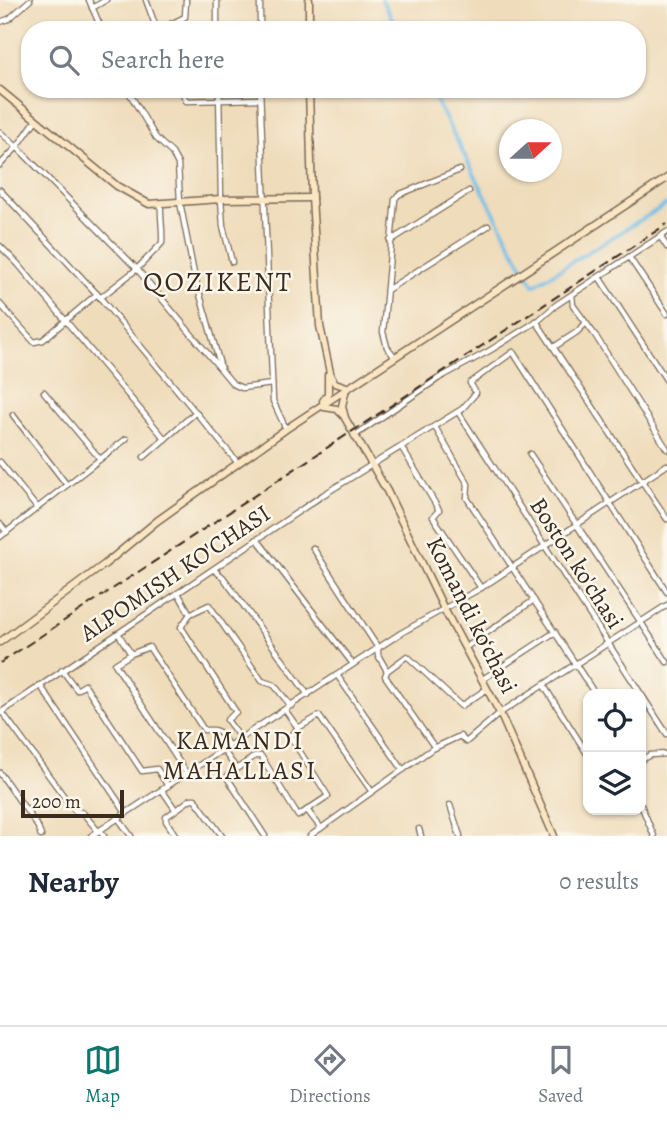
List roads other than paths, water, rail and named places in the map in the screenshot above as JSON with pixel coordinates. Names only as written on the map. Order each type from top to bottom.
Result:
[{"type":"main road","points":[[309,0],[309,21]]},
{"type":"main road","points":[[0,90],[117,186],[149,204],[221,199],[312,198]]},
{"type":"main road","points":[[309,98],[320,326],[331,377],[346,390]]},
{"type":"main road","points":[[155,524],[159,524],[396,356],[667,178]]},
{"type":"main road","points":[[0,642],[155,524],[286,429],[323,406],[329,383],[327,359]]},
{"type":"main road","name":"Komandi ko‘chasi","points":[[346,390],[342,407],[345,418],[391,497],[444,609],[488,688],[554,836]]},
{"type":"main road","points":[[323,406],[337,409],[345,418]]},
{"type":"street","points":[[0,22],[9,19],[30,0]]},
{"type":"street","points":[[89,0],[98,21]]},
{"type":"street","points":[[92,8],[106,0]]},
{"type":"street","points":[[146,0],[154,21]]},
{"type":"street","points":[[178,21],[185,18],[186,0]]},
{"type":"street","points":[[217,0],[217,21]]},
{"type":"street","points":[[260,0],[260,21]]},
{"type":"street","points":[[132,98],[156,138],[172,153],[178,164],[180,202],[194,274],[221,371]]},
{"type":"street","points":[[185,98],[186,101],[260,99],[273,401],[286,429]]},
{"type":"street","points":[[219,101],[223,226],[232,262]]},
{"type":"street","points":[[0,165],[36,120]]},
{"type":"street","points":[[0,132],[137,269],[233,384],[242,388],[272,384]]},
{"type":"street","points":[[396,356],[387,347],[383,332],[390,241],[398,195],[460,170]]},
{"type":"street","points":[[0,190],[98,296],[239,463]]},
{"type":"street","points":[[390,241],[469,191]]},
{"type":"street","points":[[0,304],[34,342],[43,340],[137,269],[162,243],[163,227],[159,219],[161,204]]},
{"type":"street","points":[[387,290],[488,226]]},
{"type":"street","points":[[354,436],[439,378],[536,321],[667,232]]},
{"type":"street","points":[[660,236],[667,247]]},
{"type":"street","points":[[0,246],[165,439]]},
{"type":"street","points":[[629,257],[667,314]]},
{"type":"street","points":[[599,277],[667,381]]},
{"type":"street","points":[[572,295],[573,305],[667,449]]},
{"type":"street","points":[[536,321],[667,519]]},
{"type":"street","points":[[554,347],[586,323]]},
{"type":"street","points":[[458,411],[476,393],[470,383],[513,352],[667,592]]},
{"type":"street","points":[[44,392],[100,459]]},
{"type":"street","name":"ALPOMISH KO'CHASI","points":[[1,712],[257,539],[458,411]]},
{"type":"street","name":"Boston ko'chasi","points":[[458,411],[667,734]]},
{"type":"street","points":[[144,457],[196,412]]},
{"type":"street","points":[[13,415],[67,485]]},
{"type":"street","points":[[435,427],[468,484],[467,498],[592,689]]},
{"type":"street","points":[[0,537],[126,439]]},
{"type":"street","points":[[402,448],[439,510],[433,517],[481,588]]},
{"type":"street","points":[[530,454],[667,662]]},
{"type":"street","points":[[0,462],[37,508]]},
{"type":"street","points":[[91,836],[377,648],[481,588],[667,466]]},
{"type":"street","points":[[0,524],[7,531]]},
{"type":"street","points":[[257,539],[353,664]]},
{"type":"street","points":[[313,548],[377,648],[387,671]]},
{"type":"street","points":[[214,570],[223,577],[308,695]]},
{"type":"street","points":[[178,593],[190,614]]},
{"type":"street","points":[[465,648],[534,600]]},
{"type":"street","points":[[241,739],[228,720],[236,712],[181,627],[190,614],[209,605],[262,681],[274,685],[291,706]]},
{"type":"street","points":[[312,835],[435,748],[457,736],[466,742],[500,713],[667,605]]},
{"type":"street","points":[[483,679],[555,632]]},
{"type":"street","points":[[118,633],[131,654]]},
{"type":"street","points":[[187,774],[116,664],[149,647],[204,730],[219,733],[236,768]]},
{"type":"street","points":[[435,748],[385,676],[387,671],[407,656],[461,706],[488,688]]},
{"type":"street","points":[[62,670],[77,690],[85,685],[142,771],[157,769],[168,786]]},
{"type":"street","points":[[337,675],[403,770]]},
{"type":"street","points":[[40,685],[126,813]]},
{"type":"street","points":[[544,686],[586,752]]},
{"type":"street","points":[[285,710],[298,728]]},
{"type":"street","points":[[1,712],[74,810],[83,813],[104,836]]},
{"type":"street","points":[[265,836],[228,775],[255,756],[261,756],[298,816],[328,796],[290,736],[319,716],[372,792]]},
{"type":"street","points":[[646,757],[667,754]]},
{"type":"street","points":[[0,773],[38,827],[41,836]]},
{"type":"street","points":[[162,790],[175,810]]},
{"type":"street","points":[[176,836],[166,821],[169,814],[191,799],[195,799],[222,836]]},
{"type":"street","points":[[450,805],[460,836]]},
{"type":"street","points":[[307,810],[321,828]]},
{"type":"street","points":[[645,815],[654,836]]},
{"type":"street","points":[[118,818],[131,836]]},
{"type":"street","points":[[419,829],[421,836]]},
{"type":"waterway","points":[[382,0],[393,21]]},
{"type":"waterway","points":[[435,98],[534,285],[667,204]]},
{"type":"railway","points":[[0,663],[667,224]]},
{"type":"district","name":"QOZIKENT","points":[[218,281]]},
{"type":"district","name":"KAMANDI MAHALLASI","points":[[240,755]]}]
